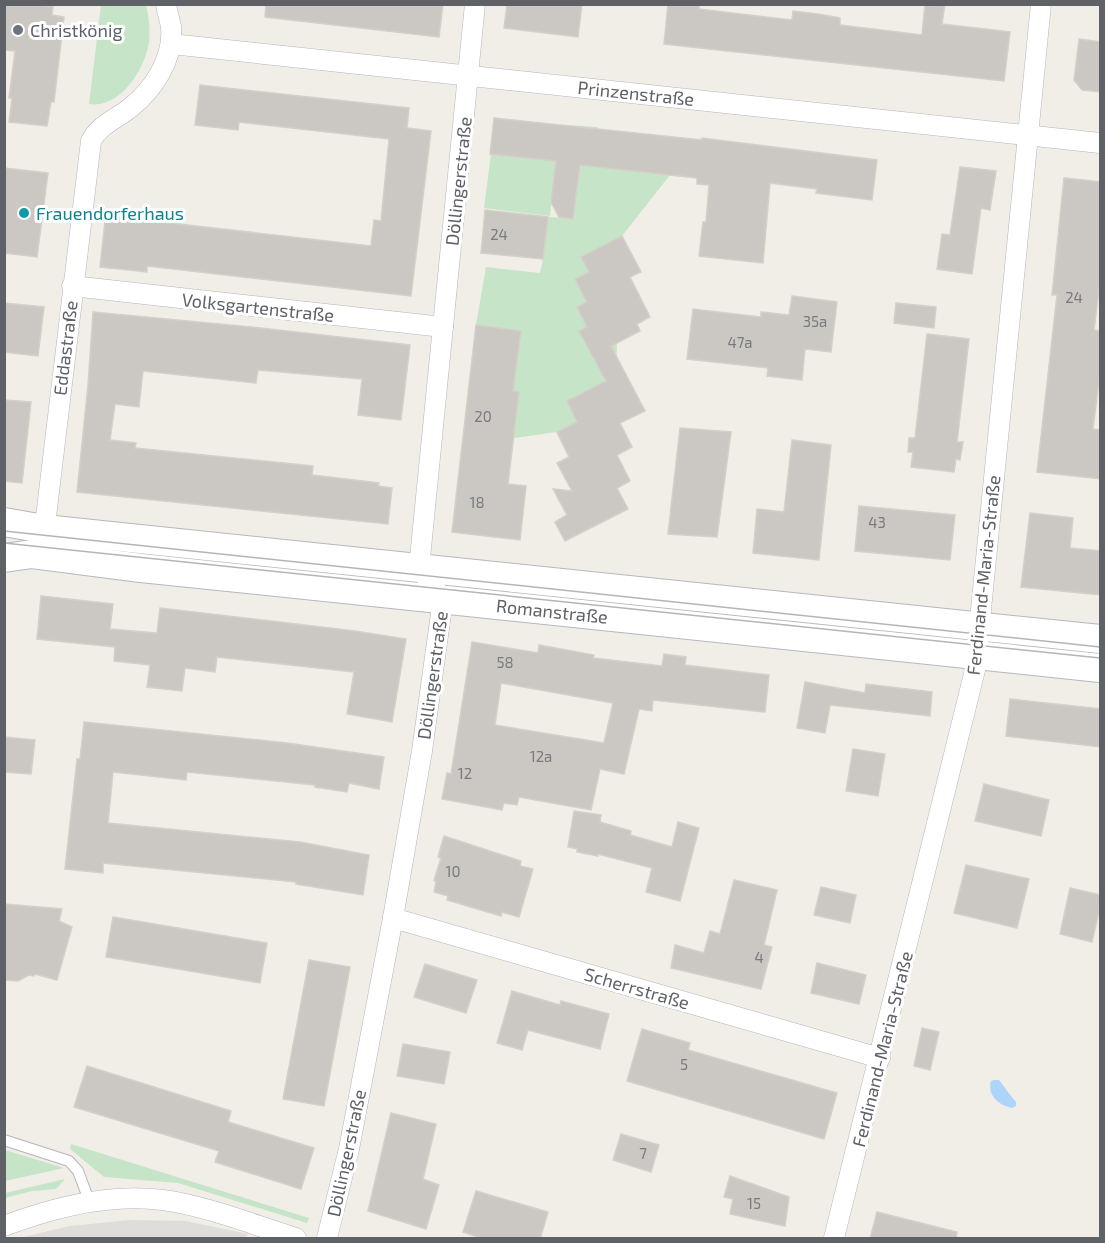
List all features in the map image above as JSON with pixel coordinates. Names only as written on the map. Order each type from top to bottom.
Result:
[{"type":"main road","name":"Romanstraße","points":[[4,522],[42,542],[443,599],[1101,668]]},
{"type":"main road","name":"Romanstraße","points":[[42,542],[419,568],[1101,639]]},
{"type":"main road","name":"Romanstraße","points":[[4,558],[32,554],[42,542]]},
{"type":"street","points":[[166,4],[171,27],[171,44]]},
{"type":"street","name":"Döllingerstraße","points":[[327,1239],[349,1149],[393,918],[422,751],[443,599],[419,568],[475,4]]},
{"type":"street","name":"Ferdinand-Maria-Straße","points":[[834,1239],[977,656],[1026,134],[1041,4]]},
{"type":"street","name":"Prinzenstraße","points":[[171,44],[1101,143]]},
{"type":"street","name":"Eddastraße","points":[[42,542],[91,141],[96,131],[142,97],[162,69],[171,44]]},
{"type":"street","name":"Volksgartenstraße","points":[[72,286],[443,327]]},
{"type":"street","name":"Scherrstraße","points":[[393,918],[880,1058]]},
{"type":"street","points":[[4,1226],[30,1216],[65,1207],[134,1198],[165,1200],[296,1239]]},
{"type":"lane","points":[[4,1140],[69,1161],[78,1171],[90,1203]]},
{"type":"shaded area","points":[[130,1220],[185,1221],[249,1234],[244,1238],[23,1238],[70,1226]]},
{"type":"green space","points":[[101,5],[146,5],[149,42],[142,64],[121,94],[100,104],[89,104]]},
{"type":"green space","points":[[567,125],[598,127],[594,166],[670,175],[622,236],[581,257],[589,272],[575,279],[587,302],[577,307],[587,327],[579,331],[592,356],[617,343],[616,376],[567,401],[577,422],[557,432],[514,438],[519,392],[470,386],[472,356],[517,362],[521,331],[476,325],[486,267],[540,273],[548,217],[573,218],[579,174],[555,170],[550,216],[484,208],[491,154],[563,161]]},
{"type":"green space","points":[[71,1144],[309,1218],[307,1223],[178,1183],[104,1177],[70,1149]]},
{"type":"green space","points":[[5,1150],[64,1168],[5,1181]]},
{"type":"green space","points":[[65,1179],[56,1189],[32,1191],[5,1198],[5,1193]]},
{"type":"water","points":[[999,1080],[1016,1102],[1016,1106],[1007,1107],[995,1099],[990,1086],[991,1081]]},
{"type":"building","points":[[4,4],[53,7],[52,15],[64,17],[54,102],[51,102],[47,126],[9,122],[12,98],[9,98],[15,51],[4,50]]},
{"type":"building","points":[[266,4],[443,4],[439,37],[265,17]]},
{"type":"building","points":[[507,4],[582,4],[578,37],[504,28]]},
{"type":"building","points":[[668,4],[699,4],[699,9],[792,20],[793,11],[818,14],[840,18],[840,25],[922,35],[925,4],[945,4],[942,24],[1010,32],[1004,81],[664,44]]},
{"type":"building","points":[[1079,39],[1101,42],[1101,92],[1082,90],[1074,80]]},
{"type":"building","points":[[200,85],[409,108],[407,128],[431,131],[411,296],[147,266],[147,272],[100,267],[106,212],[153,218],[152,221],[371,246],[374,220],[381,221],[389,139],[239,122],[238,130],[195,125]]},
{"type":"building","points":[[494,118],[702,140],[702,138],[877,160],[872,200],[816,193],[817,189],[770,183],[763,263],[699,256],[703,222],[706,222],[709,185],[697,184],[697,178],[580,165],[573,219],[559,217],[551,202],[556,161],[490,154]]},
{"type":"building","points":[[960,167],[996,171],[990,210],[981,208],[972,274],[937,269],[942,234],[950,235]]},
{"type":"building","name":"Frauendorferhaus","points":[[4,168],[48,173],[37,257],[4,253]]},
{"type":"building","points":[[1064,178],[1101,182],[1101,274],[1094,330],[1101,331],[1101,365],[1093,429],[1101,430],[1101,479],[1037,472],[1057,295],[1052,295]]},
{"type":"building","points":[[485,210],[548,217],[543,259],[481,253]]},
{"type":"building","points":[[622,236],[641,272],[630,277],[650,317],[637,324],[640,331],[611,346],[645,411],[620,423],[632,447],[617,455],[630,481],[617,488],[628,509],[565,541],[555,522],[567,515],[553,489],[572,491],[557,463],[569,457],[557,432],[577,422],[567,401],[606,381],[579,331],[587,327],[577,307],[587,302],[575,279],[589,272],[581,257]]},
{"type":"building","points":[[792,296],[837,302],[831,352],[805,349],[802,380],[767,376],[768,368],[687,359],[693,309],[761,317],[761,312],[789,315]]},
{"type":"building","points":[[4,303],[44,307],[38,356],[4,352]]},
{"type":"building","points":[[896,303],[936,307],[934,328],[894,323]]},
{"type":"building","points":[[93,312],[410,345],[401,420],[358,415],[362,379],[258,370],[256,383],[143,371],[139,407],[115,404],[110,440],[136,443],[135,448],[313,466],[312,475],[379,483],[378,486],[392,488],[388,524],[77,492]]},
{"type":"building","points":[[476,325],[521,331],[513,391],[519,392],[508,484],[526,486],[520,540],[452,532]]},
{"type":"building","points":[[927,334],[969,339],[957,442],[963,442],[960,460],[956,459],[954,472],[911,467],[913,452],[908,452],[909,438],[915,438]]},
{"type":"building","points":[[4,400],[31,402],[22,483],[4,481]]},
{"type":"building","points":[[680,428],[731,432],[717,537],[668,534]]},
{"type":"building","points":[[792,440],[831,445],[819,560],[753,553],[757,509],[784,512]]},
{"type":"building","points":[[859,506],[955,515],[950,560],[855,551]]},
{"type":"building","points":[[1030,513],[1073,518],[1070,548],[1101,551],[1101,595],[1021,587]]},
{"type":"building","points":[[41,596],[113,604],[110,629],[157,633],[160,608],[406,639],[392,722],[347,714],[354,672],[217,657],[215,672],[185,668],[182,691],[147,687],[150,665],[114,661],[115,647],[37,639]]},
{"type":"building","points":[[472,642],[538,653],[539,645],[594,655],[593,658],[662,666],[664,654],[686,657],[685,665],[769,675],[765,712],[653,700],[652,711],[639,709],[624,774],[600,769],[591,810],[519,797],[517,805],[504,803],[502,810],[442,799],[447,773],[451,774]],"holes":[[[501,683],[613,703],[604,743],[495,725]]]},
{"type":"building","points":[[805,682],[865,693],[866,684],[932,692],[930,716],[830,705],[825,733],[797,728]]},
{"type":"building","points":[[1010,699],[1101,709],[1101,747],[1006,736]]},
{"type":"building","points":[[84,722],[287,743],[384,757],[379,789],[349,783],[347,792],[315,787],[315,785],[187,772],[186,780],[113,772],[108,823],[300,842],[369,855],[363,895],[296,884],[296,882],[103,863],[103,873],[65,869],[77,759],[80,759]]},
{"type":"building","points":[[4,737],[35,740],[31,774],[4,772]]},
{"type":"building","points":[[853,749],[885,754],[878,796],[846,791]]},
{"type":"building","points":[[984,784],[1049,800],[1041,836],[975,821]]},
{"type":"building","points":[[574,811],[601,815],[600,822],[631,831],[630,835],[672,847],[678,822],[699,828],[680,901],[646,892],[652,868],[598,854],[598,856],[577,852],[577,849],[568,847]]},
{"type":"building","points":[[444,836],[521,861],[520,866],[533,869],[519,917],[502,912],[501,916],[447,900],[448,896],[434,892],[436,882],[434,880],[441,858],[438,857]]},
{"type":"building","points":[[966,865],[1029,879],[1017,928],[954,913]]},
{"type":"building","points":[[734,880],[777,890],[764,945],[772,947],[761,989],[671,968],[675,945],[704,953],[710,931],[720,934]]},
{"type":"building","points":[[821,887],[856,895],[850,923],[814,915]]},
{"type":"building","points":[[1070,888],[1101,895],[1092,942],[1060,934]]},
{"type":"building","points":[[4,904],[62,909],[59,921],[72,927],[57,980],[35,974],[18,981],[4,980]]},
{"type":"building","points":[[113,917],[267,943],[260,983],[106,957]]},
{"type":"building","points":[[309,960],[350,967],[324,1106],[283,1099]]},
{"type":"building","points":[[817,963],[866,975],[859,1004],[811,993]]},
{"type":"building","points":[[425,964],[477,980],[466,1013],[414,997]]},
{"type":"building","points":[[512,991],[560,1005],[561,1001],[609,1014],[600,1049],[528,1030],[522,1050],[497,1043]]},
{"type":"building","points":[[922,1028],[939,1032],[930,1070],[914,1066]]},
{"type":"building","points":[[642,1029],[690,1043],[688,1050],[837,1093],[824,1139],[627,1081]]},
{"type":"building","points":[[403,1044],[450,1052],[444,1084],[397,1076]]},
{"type":"building","points":[[87,1066],[231,1111],[228,1122],[314,1148],[301,1189],[215,1162],[219,1151],[74,1107]]},
{"type":"building","points":[[391,1113],[436,1124],[423,1179],[439,1185],[426,1229],[368,1211]]},
{"type":"building","points":[[621,1134],[659,1145],[651,1172],[613,1160]]},
{"type":"building","points":[[730,1176],[789,1197],[785,1226],[730,1214],[733,1199],[724,1197]]},
{"type":"building","points":[[476,1191],[548,1212],[540,1239],[484,1239],[463,1232]]},
{"type":"building","points":[[877,1212],[957,1232],[956,1239],[870,1239]]},
{"type":"tram line","points":[[4,531],[1100,647]]},
{"type":"tram line","points":[[4,543],[1100,658]]},
{"type":"place","name":"Christkönig","points":[[18,30]]},
{"type":"place","name":"Frauendorferhaus","points":[[24,213]]}]
